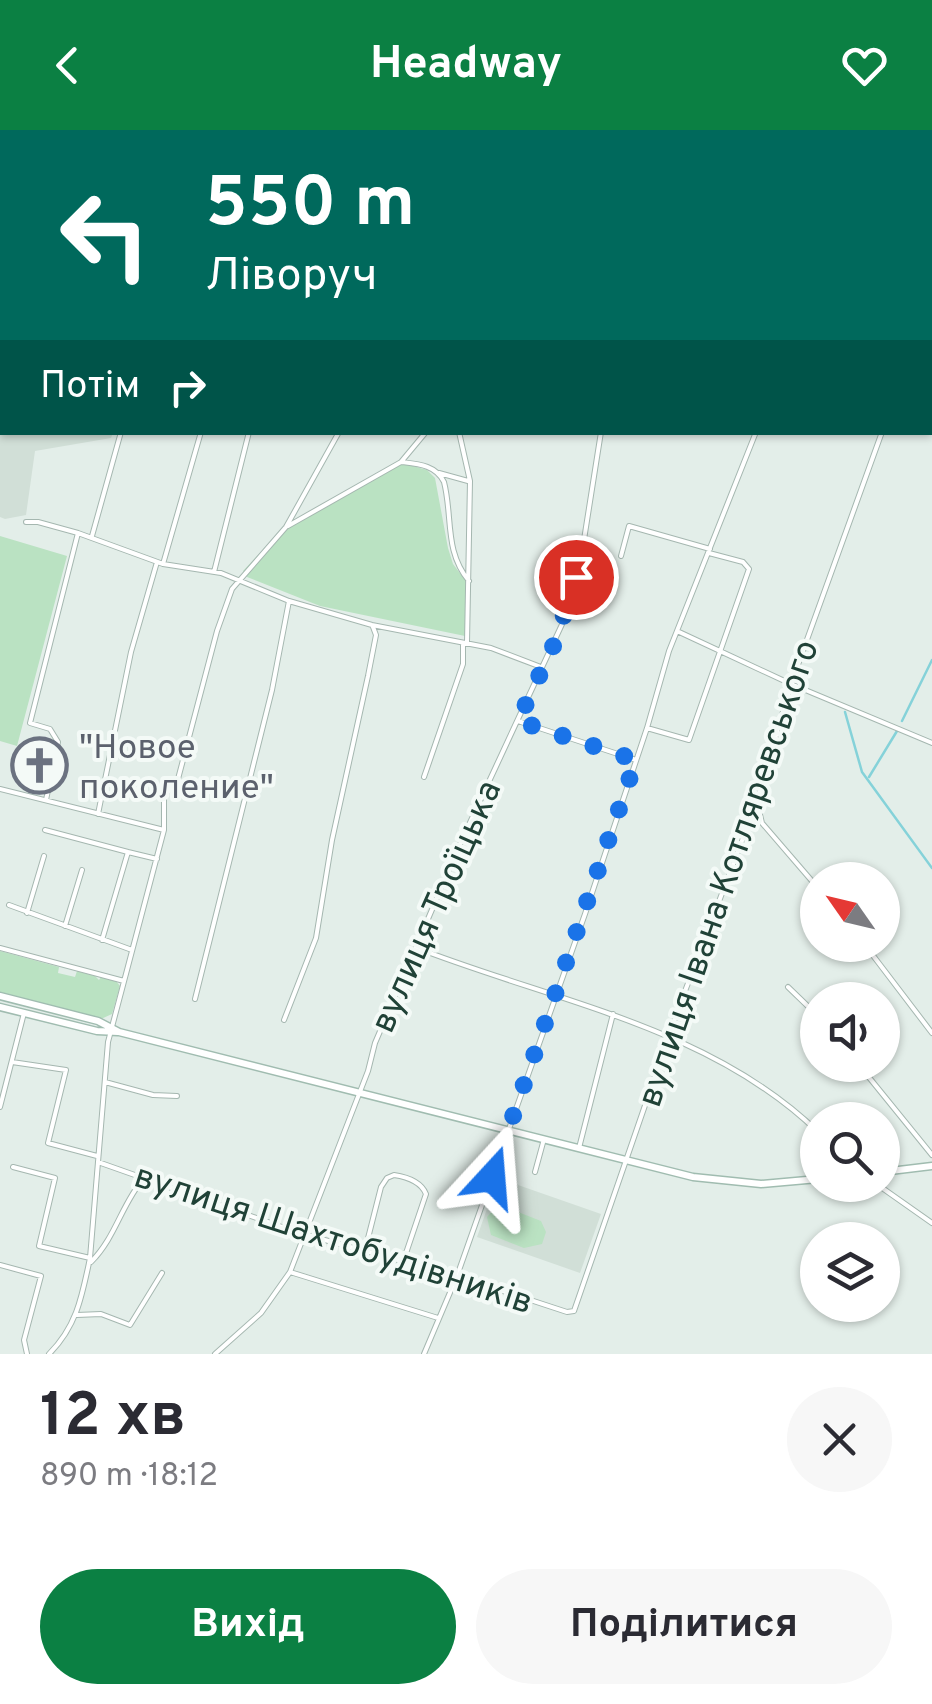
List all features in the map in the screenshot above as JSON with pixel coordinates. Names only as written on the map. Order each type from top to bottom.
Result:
[{"type":"street","points":[[92,536],[120,435]]},
{"type":"street","points":[[98,814],[131,652],[199,435]]},
{"type":"street","points":[[214,572],[248,435]]},
{"type":"street","points":[[49,1354],[68,1334],[77,1315],[90,1261],[110,1030],[164,830],[164,796],[178,780],[217,632],[237,580],[286,527],[337,435]]},
{"type":"street","points":[[286,527],[400,462],[423,435]]},
{"type":"street","points":[[424,777],[463,664],[470,481],[459,435]]},
{"type":"street","name":"вулиця Троїцька","points":[[215,1354],[261,1314],[290,1272],[375,1043],[460,844],[556,640],[583,546],[601,435]]},
{"type":"street","points":[[424,1354],[457,1276],[677,631],[755,435]]},
{"type":"street","name":"вулиця Івана Котляревського","points":[[571,1312],[576,1308],[669,1037],[757,801],[791,684],[881,435]]},
{"type":"street","points":[[400,462],[470,481]]},
{"type":"street","points":[[439,473],[447,494],[453,551],[458,568],[469,581]]},
{"type":"street","points":[[26,522],[92,536],[160,563],[214,572],[290,601],[372,625],[465,643],[541,666]]},
{"type":"street","points":[[621,556],[630,526],[743,562],[749,568],[689,740],[647,728]]},
{"type":"street","points":[[46,800],[58,742],[50,729],[30,723],[78,533]]},
{"type":"street","points":[[195,999],[272,690],[290,601]]},
{"type":"street","points":[[284,1020],[316,938],[332,840],[376,635],[372,625]]},
{"type":"street","points":[[677,631],[932,743]]},
{"type":"street","points":[[518,721],[636,760]]},
{"type":"street","points":[[0,789],[164,830]]},
{"type":"street","points":[[757,801],[762,823],[800,867]]},
{"type":"street","points":[[749,822],[762,823]]},
{"type":"street","points":[[45,830],[157,859]]},
{"type":"street","points":[[102,940],[128,852]]},
{"type":"street","points":[[27,913],[44,856]]},
{"type":"street","points":[[65,926],[82,870]]},
{"type":"street","points":[[9,906],[132,950]]},
{"type":"street","points":[[0,948],[124,981]]},
{"type":"street","points":[[417,948],[613,1014],[669,1037],[771,1092],[800,1117]]},
{"type":"street","points":[[878,962],[932,1033]]},
{"type":"street","points":[[788,987],[800,999]]},
{"type":"street","points":[[0,996],[110,1030]]},
{"type":"street","points":[[0,1007],[119,1032],[727,1182],[800,1181]]},
{"type":"street","points":[[0,1107],[24,1013]]},
{"type":"street","points":[[579,1148],[613,1014]]},
{"type":"street","name":"вулиця Шахтобудівників","points":[[12,1062],[66,1070],[48,1143],[306,1234],[571,1312]]},
{"type":"street","points":[[105,1082],[152,1095],[176,1096]]},
{"type":"street","points":[[873,1082],[932,1155]]},
{"type":"street","points":[[536,1172],[544,1139]]},
{"type":"street","points":[[900,1170],[932,1166]]},
{"type":"street","points":[[13,1167],[55,1178],[39,1246],[90,1261]]},
{"type":"street","points":[[365,1251],[381,1187],[390,1176],[400,1176],[418,1184],[426,1194],[404,1262]]},
{"type":"street","points":[[90,1261],[108,1242],[144,1178]]},
{"type":"street","points":[[900,1200],[932,1222]]},
{"type":"street","points":[[0,1265],[41,1276],[24,1340],[27,1354]]},
{"type":"street","points":[[77,1315],[101,1314],[130,1326],[162,1272]]},
{"type":"street","points":[[290,1272],[439,1318]]},
{"type":"shaded area","points":[[0,435],[112,435],[35,451],[26,515],[0,517]]},
{"type":"shaded area","points":[[498,1178],[601,1214],[580,1273],[477,1237]]},
{"type":"green space","points":[[396,465],[427,470],[435,478],[448,548],[453,564],[466,581],[465,636],[320,606],[247,577],[243,571],[286,525]]},
{"type":"green space","points":[[0,536],[67,556],[17,746],[0,741]]},
{"type":"green space","points":[[0,951],[59,967],[58,973],[75,977],[77,971],[99,980],[101,977],[116,981],[120,986],[112,1014],[101,1019],[0,993]]},
{"type":"green space","points":[[495,1208],[508,1208],[541,1221],[546,1232],[542,1244],[524,1248],[491,1235],[487,1217]]},
{"type":"waterway","points":[[902,721],[932,660]]},
{"type":"waterway","points":[[845,712],[862,772],[932,868]]},
{"type":"waterway","points":[[869,777],[897,731]]},
{"type":"place","name":"\"Новое поколение\"","points":[[40,766]]},
{"type":"route","points":[[492,1177],[636,760],[518,721],[556,640],[576,577]]}]
